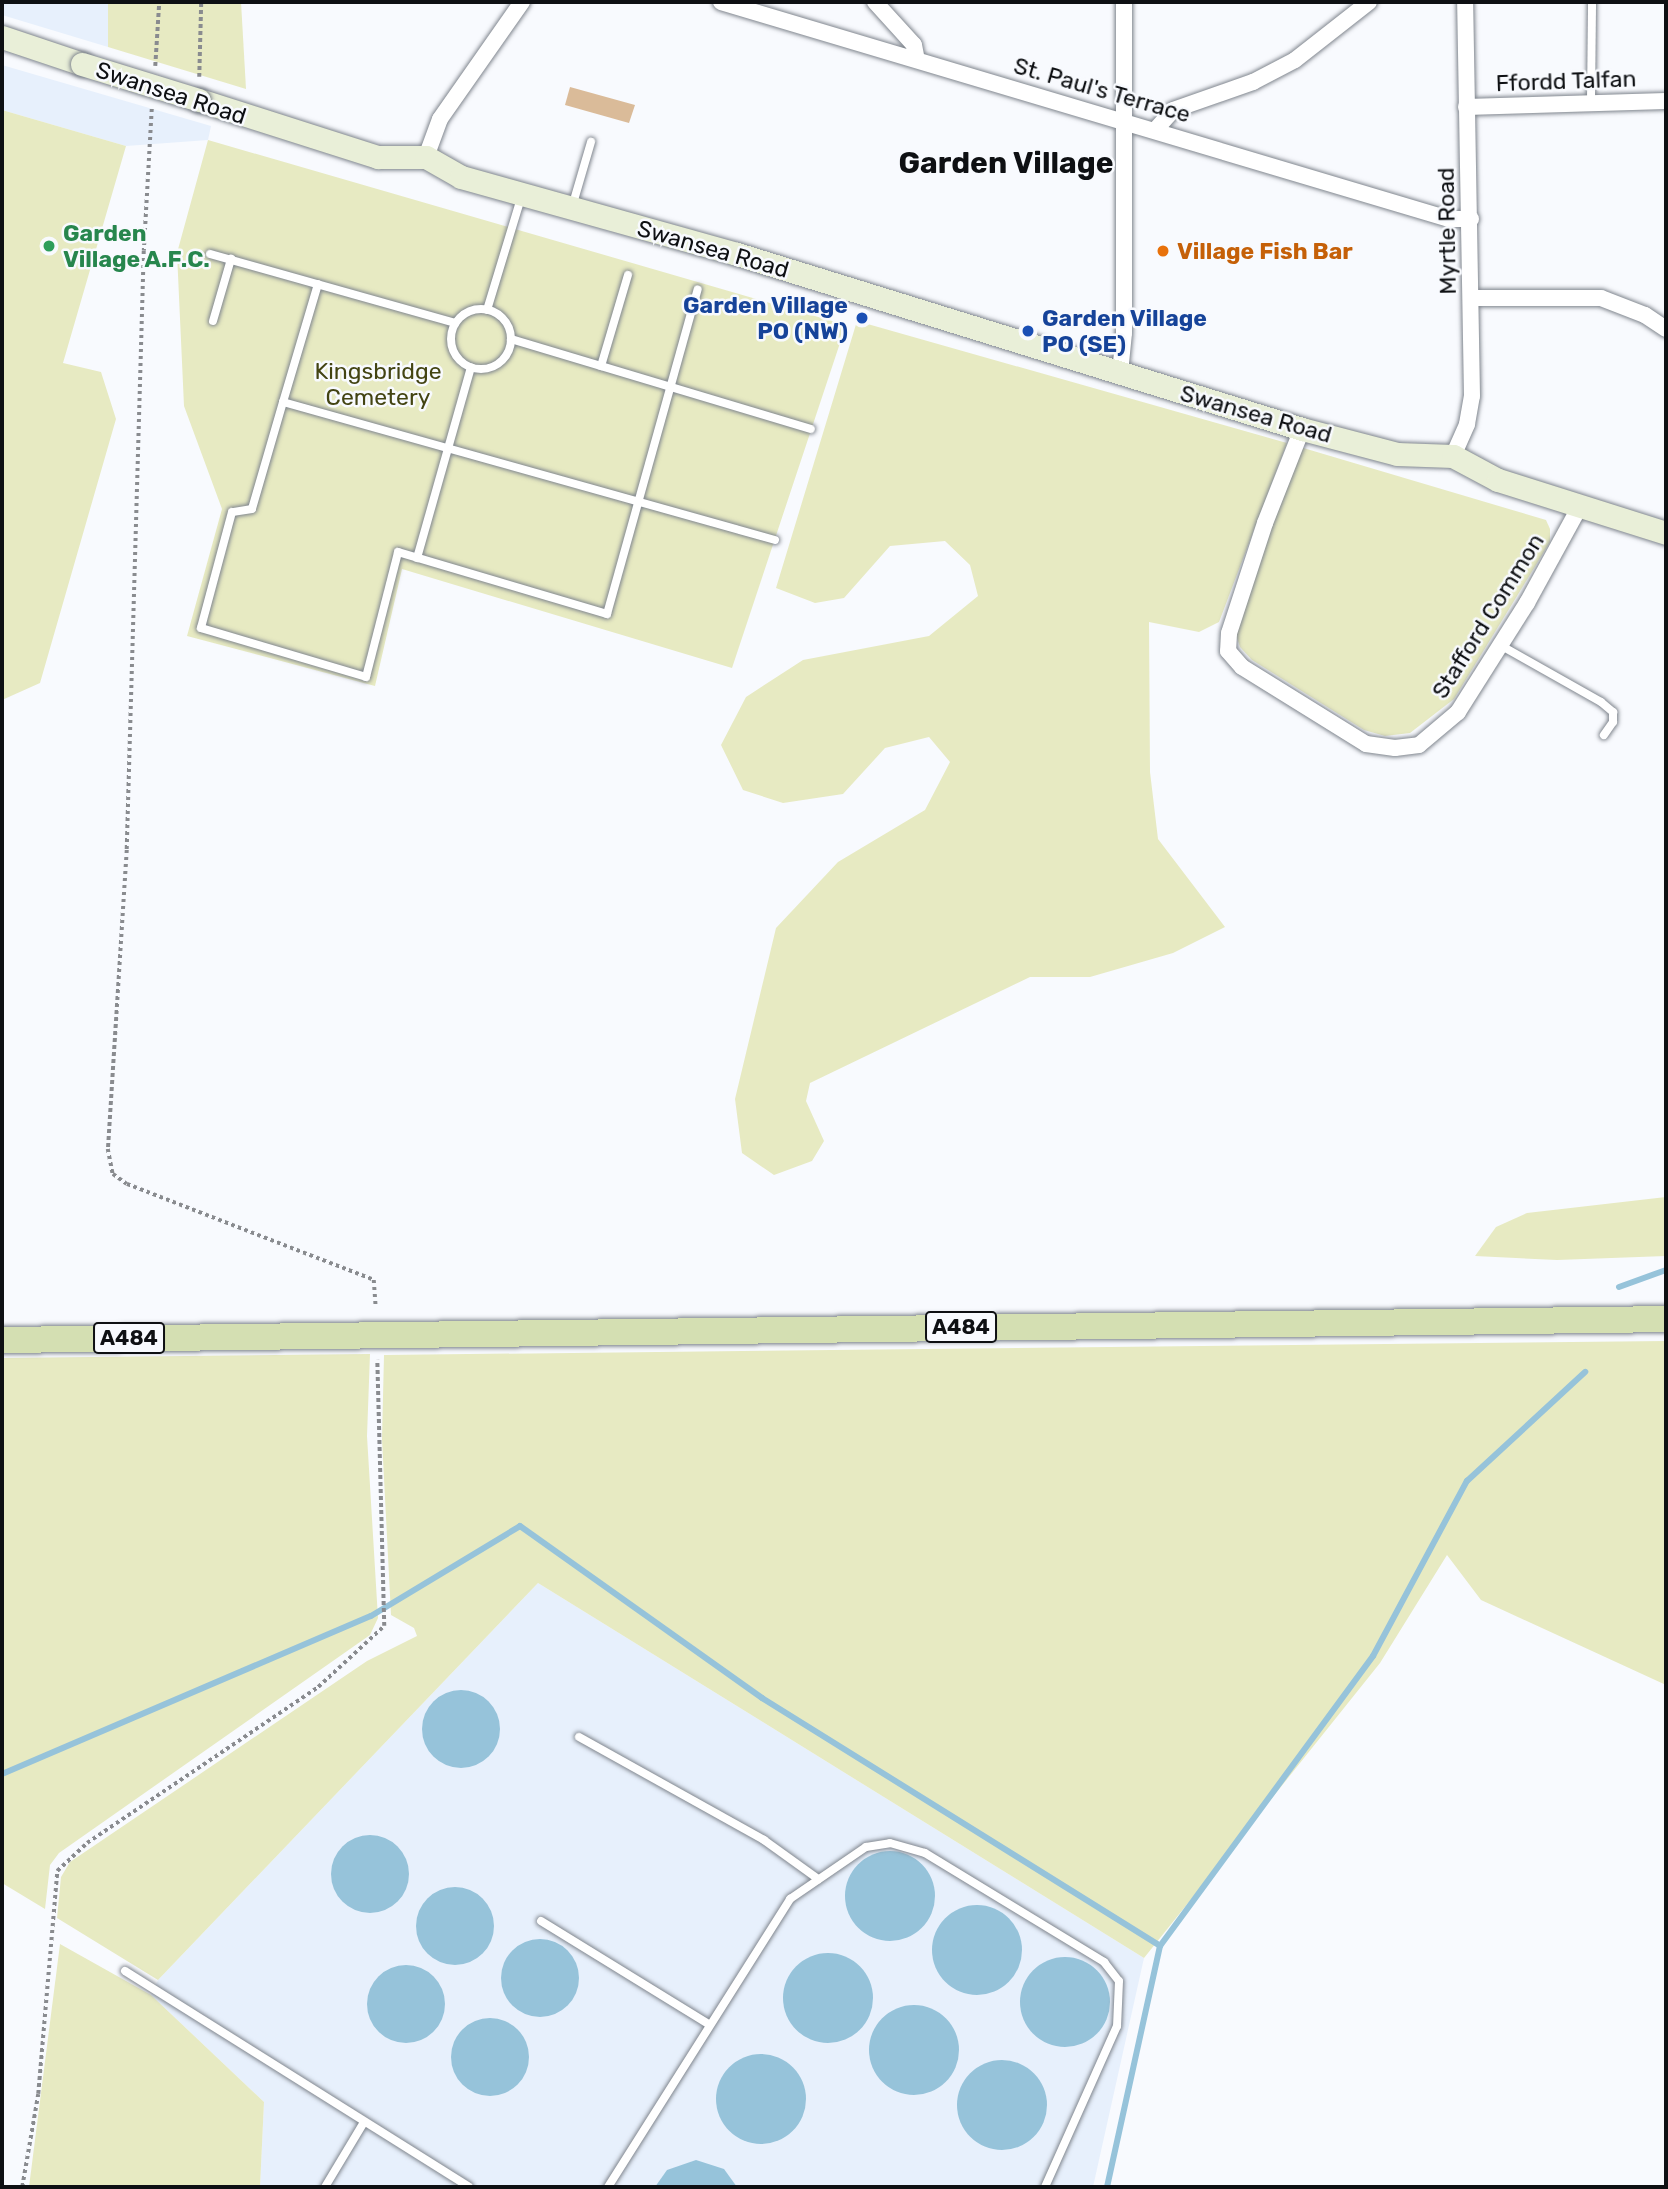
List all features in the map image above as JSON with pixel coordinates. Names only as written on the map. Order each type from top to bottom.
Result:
[{"type":"main road","name":"Swansea Road","points":[[2,37],[378,157],[426,157],[461,177],[737,254],[1302,429],[1397,454],[1453,456],[1498,480],[1666,533]]},
{"type":"main road","name":"A484","points":[[2,1340],[1666,1320]]},
{"type":"street","points":[[426,157],[440,119],[522,2]]},
{"type":"street","name":"St. Paul's Terrace","points":[[721,2],[1157,128],[1449,219],[1471,219]]},
{"type":"street","points":[[875,2],[914,46],[917,60]]},
{"type":"street","points":[[1120,373],[1126,120],[1124,2]]},
{"type":"street","points":[[1157,128],[1172,110],[1253,82],[1295,61],[1369,2]]},
{"type":"street","name":"Myrtle Road","points":[[1453,456],[1471,408],[1471,219],[1465,2]]},
{"type":"street","name":"Ffordd Talfan","points":[[1466,107],[1666,101]]},
{"type":"street","points":[[1472,298],[1601,298],[1645,315],[1666,329]]},
{"type":"street","name":"Stafford Common","points":[[1302,429],[1228,633],[1228,651],[1242,667],[1366,744],[1395,748],[1419,745],[1438,732],[1458,712],[1580,506]]},
{"type":"lane","points":[[1591,102],[1592,2]]},
{"type":"lane","points":[[572,209],[591,142]]},
{"type":"lane","points":[[487,310],[522,195]]},
{"type":"lane","points":[[210,254],[456,323]]},
{"type":"lane","points":[[213,321],[232,259]]},
{"type":"lane","points":[[601,366],[628,275]]},
{"type":"lane","points":[[318,284],[252,509],[232,512],[201,628],[366,677],[398,552],[607,614],[698,289]]},
{"type":"lane","points":[[487,310],[503,318],[511,339],[498,363],[471,367],[455,354],[452,333],[456,323],[469,312],[487,310]]},
{"type":"lane","points":[[511,339],[811,429]]},
{"type":"lane","points":[[417,558],[471,367]]},
{"type":"lane","points":[[283,402],[775,540]]},
{"type":"lane","points":[[1500,645],[1601,702],[1612,712],[1612,722],[1604,735]]},
{"type":"lane","points":[[579,1737],[764,1840],[818,1879]]},
{"type":"lane","points":[[608,2187],[790,1899],[866,1847],[890,1843],[915,1848],[1113,1969],[1121,1991],[1117,2026],[1045,2187]]},
{"type":"lane","points":[[541,1921],[710,2025]]},
{"type":"lane","points":[[125,1971],[469,2187]]},
{"type":"lane","points":[[325,2187],[364,2122]]},
{"type":"path","points":[[154,71],[159,2]]},
{"type":"path","points":[[199,100],[201,2]]},
{"type":"path","points":[[153,99],[144,251],[127,850],[108,1149],[113,1174],[127,1184],[341,1270],[373,1280],[376,1307]]},
{"type":"path","points":[[22,2187],[38,2094],[57,1871],[87,1843],[318,1687],[378,1635],[387,1616],[376,1434],[377,1360]]},
{"type":"shaded area","points":[[2,2],[108,2],[108,47],[2,15]]},
{"type":"shaded area","points":[[2,65],[211,126],[208,140],[126,146],[2,110]]},
{"type":"shaded area","points":[[538,1583],[1144,1958],[1093,2187],[260,2187],[264,2102],[151,1995],[158,1980]]},
{"type":"green space","points":[[108,2],[241,2],[246,89],[108,47]]},
{"type":"green space","points":[[2,110],[126,146],[63,363],[101,372],[116,419],[40,683],[2,700]]},
{"type":"green space","name":"Kingsbridge Cemetery","points":[[208,140],[846,325],[732,668],[402,569],[375,686],[187,636],[222,509],[184,406],[177,253]]},
{"type":"green space","points":[[857,321],[1287,443],[1219,622],[1199,632],[1149,622],[1150,772],[1158,839],[1225,927],[1173,953],[1090,977],[1030,977],[810,1083],[806,1101],[824,1141],[812,1161],[774,1175],[742,1153],[735,1099],[776,928],[838,862],[925,810],[950,762],[929,737],[885,748],[843,794],[783,803],[743,790],[721,745],[746,697],[803,660],[929,636],[978,596],[970,565],[945,541],[890,546],[844,598],[815,603],[776,588]]},
{"type":"green space","points":[[1300,447],[1546,520],[1550,529],[1550,542],[1454,699],[1410,733],[1385,736],[1364,730],[1252,660],[1240,647],[1235,632]]},
{"type":"green space","points":[[1666,1197],[1666,1256],[1557,1260],[1475,1256],[1496,1227],[1527,1213]]},
{"type":"green space","points":[[1666,1341],[1666,1685],[1481,1600],[1447,1555],[1380,1663],[1144,1958],[538,1583],[158,1980],[57,1918],[61,1877],[70,1862],[367,1661],[417,1636],[414,1628],[391,1615],[382,1439],[384,1355]]},
{"type":"green space","points":[[370,1354],[367,1436],[378,1618],[370,1635],[59,1853],[50,1865],[45,1909],[2,1883],[2,1358]]},
{"type":"green space","points":[[60,1944],[151,1995],[264,2102],[260,2187],[29,2187]]},
{"type":"water","points":[[461,1690],[476,1693],[489,1701],[497,1714],[500,1729],[497,1744],[489,1757],[476,1765],[461,1768],[446,1765],[433,1757],[425,1744],[422,1729],[425,1714],[433,1701],[446,1693]]},
{"type":"water","points":[[370,1835],[385,1838],[398,1846],[406,1859],[409,1874],[406,1889],[398,1902],[385,1910],[370,1913],[355,1910],[342,1902],[334,1889],[331,1874],[334,1859],[342,1846],[355,1838]]},
{"type":"water","points":[[890,1851],[907,1855],[922,1864],[931,1879],[935,1896],[931,1913],[922,1928],[907,1937],[890,1941],[873,1937],[858,1928],[849,1913],[845,1896],[849,1879],[858,1864],[873,1855]]},
{"type":"water","points":[[455,1887],[470,1890],[483,1898],[491,1911],[494,1926],[491,1941],[483,1954],[470,1962],[455,1965],[440,1962],[427,1954],[419,1941],[416,1926],[419,1911],[427,1898],[440,1890]]},
{"type":"water","points":[[977,1905],[994,1909],[1009,1918],[1018,1933],[1022,1950],[1018,1967],[1009,1982],[994,1991],[977,1995],[960,1991],[945,1982],[936,1967],[932,1950],[936,1933],[945,1918],[960,1909]]},
{"type":"water","points":[[540,1939],[555,1942],[568,1950],[576,1963],[579,1978],[576,1993],[568,2006],[555,2014],[540,2017],[525,2014],[512,2006],[504,1993],[501,1978],[504,1963],[512,1950],[525,1942]]},
{"type":"water","points":[[828,1953],[845,1957],[860,1966],[869,1981],[873,1998],[869,2015],[860,2030],[845,2039],[828,2043],[811,2039],[796,2030],[787,2015],[783,1998],[787,1981],[796,1966],[811,1957]]},
{"type":"water","points":[[1065,1957],[1082,1961],[1097,1970],[1106,1985],[1110,2002],[1106,2019],[1097,2034],[1082,2043],[1065,2047],[1048,2043],[1033,2034],[1024,2019],[1020,2002],[1024,1985],[1033,1970],[1048,1961]]},
{"type":"water","points":[[406,1965],[421,1968],[434,1976],[442,1989],[445,2004],[442,2019],[434,2032],[421,2040],[406,2043],[391,2040],[378,2032],[370,2019],[367,2004],[370,1989],[378,1976],[391,1968]]},
{"type":"water","points":[[914,2005],[931,2009],[946,2018],[955,2033],[959,2050],[955,2067],[946,2082],[931,2091],[914,2095],[897,2091],[882,2082],[873,2067],[869,2050],[873,2033],[882,2018],[897,2009]]},
{"type":"water","points":[[490,2018],[505,2021],[518,2029],[526,2042],[529,2057],[526,2072],[518,2085],[505,2093],[490,2096],[475,2093],[462,2085],[454,2072],[451,2057],[454,2042],[462,2029],[475,2021]]},
{"type":"water","points":[[761,2054],[778,2058],[793,2067],[802,2082],[806,2099],[802,2116],[793,2131],[778,2140],[761,2144],[744,2140],[729,2131],[720,2116],[716,2099],[720,2082],[729,2067],[744,2058]]},
{"type":"water","points":[[1002,2060],[1019,2064],[1034,2073],[1043,2088],[1047,2105],[1043,2122],[1034,2137],[1019,2146],[1002,2150],[985,2146],[970,2137],[961,2122],[957,2105],[961,2088],[970,2073],[985,2064]]},
{"type":"water","points":[[696,2160],[724,2169],[737,2187],[655,2187],[667,2170]]},
{"type":"building","points":[[570,87],[635,105],[629,123],[565,105]]},
{"type":"waterway","points":[[1619,1287],[1666,1270]]},
{"type":"waterway","points":[[1107,2187],[1160,1946],[1373,1656],[1467,1481],[1585,1372]]},
{"type":"waterway","points":[[2,1774],[371,1616],[520,1526],[762,1698],[1160,1946]]},
{"type":"place","name":"Garden Village A.F.C.","points":[[49,246]]},
{"type":"place","name":"Village Fish Bar","points":[[1163,251]]},
{"type":"place","name":"Garden Village PO (NW)","points":[[862,318]]},
{"type":"place","name":"Garden Village PO (SE)","points":[[1028,331]]},
{"type":"district","name":"Garden Village","points":[[1006,163]]}]
